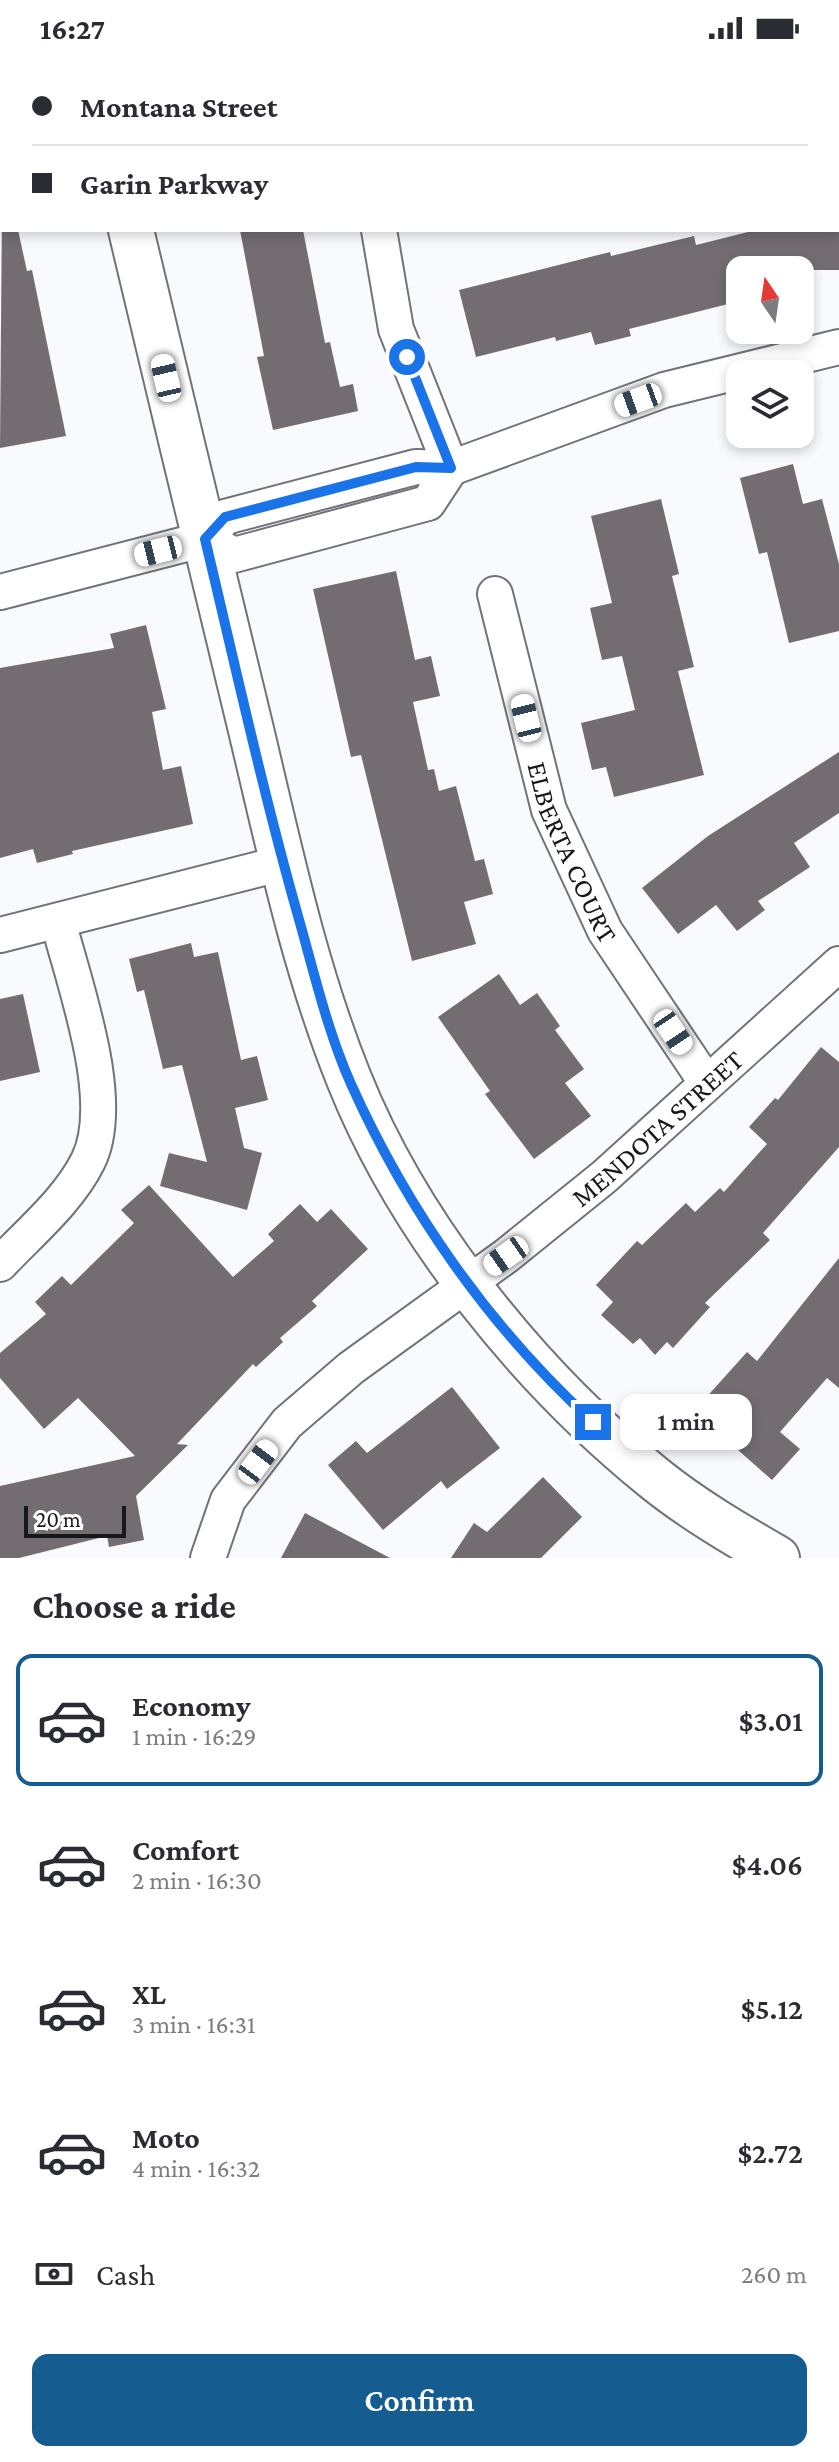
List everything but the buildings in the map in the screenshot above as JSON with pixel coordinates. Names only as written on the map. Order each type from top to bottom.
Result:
[{"type":"street","points":[[131,232],[283,863],[326,1016],[350,1082],[398,1179],[467,1285],[572,1403],[655,1479],[777,1558]]},
{"type":"street","points":[[379,232],[396,329],[451,468]]},
{"type":"street","points":[[0,592],[205,539],[225,517],[416,467],[451,468],[664,390],[839,347]]},
{"type":"street","name":"ELBERTA COURT","points":[[495,594],[549,810],[605,931],[706,1082]]},
{"type":"street","points":[[0,935],[283,863]]},
{"type":"street","points":[[0,1264],[70,1189],[89,1159],[97,1122],[98,1090],[58,921]]},
{"type":"street","name":"MENDOTA STREET","points":[[208,1558],[228,1500],[287,1423],[351,1368],[467,1285],[604,1177],[839,964]]},
{"type":"route","points":[[407,357],[451,468],[416,467],[225,517],[205,539],[283,863],[326,1016],[350,1082],[398,1179],[467,1285],[572,1403],[593,1422]]}]
